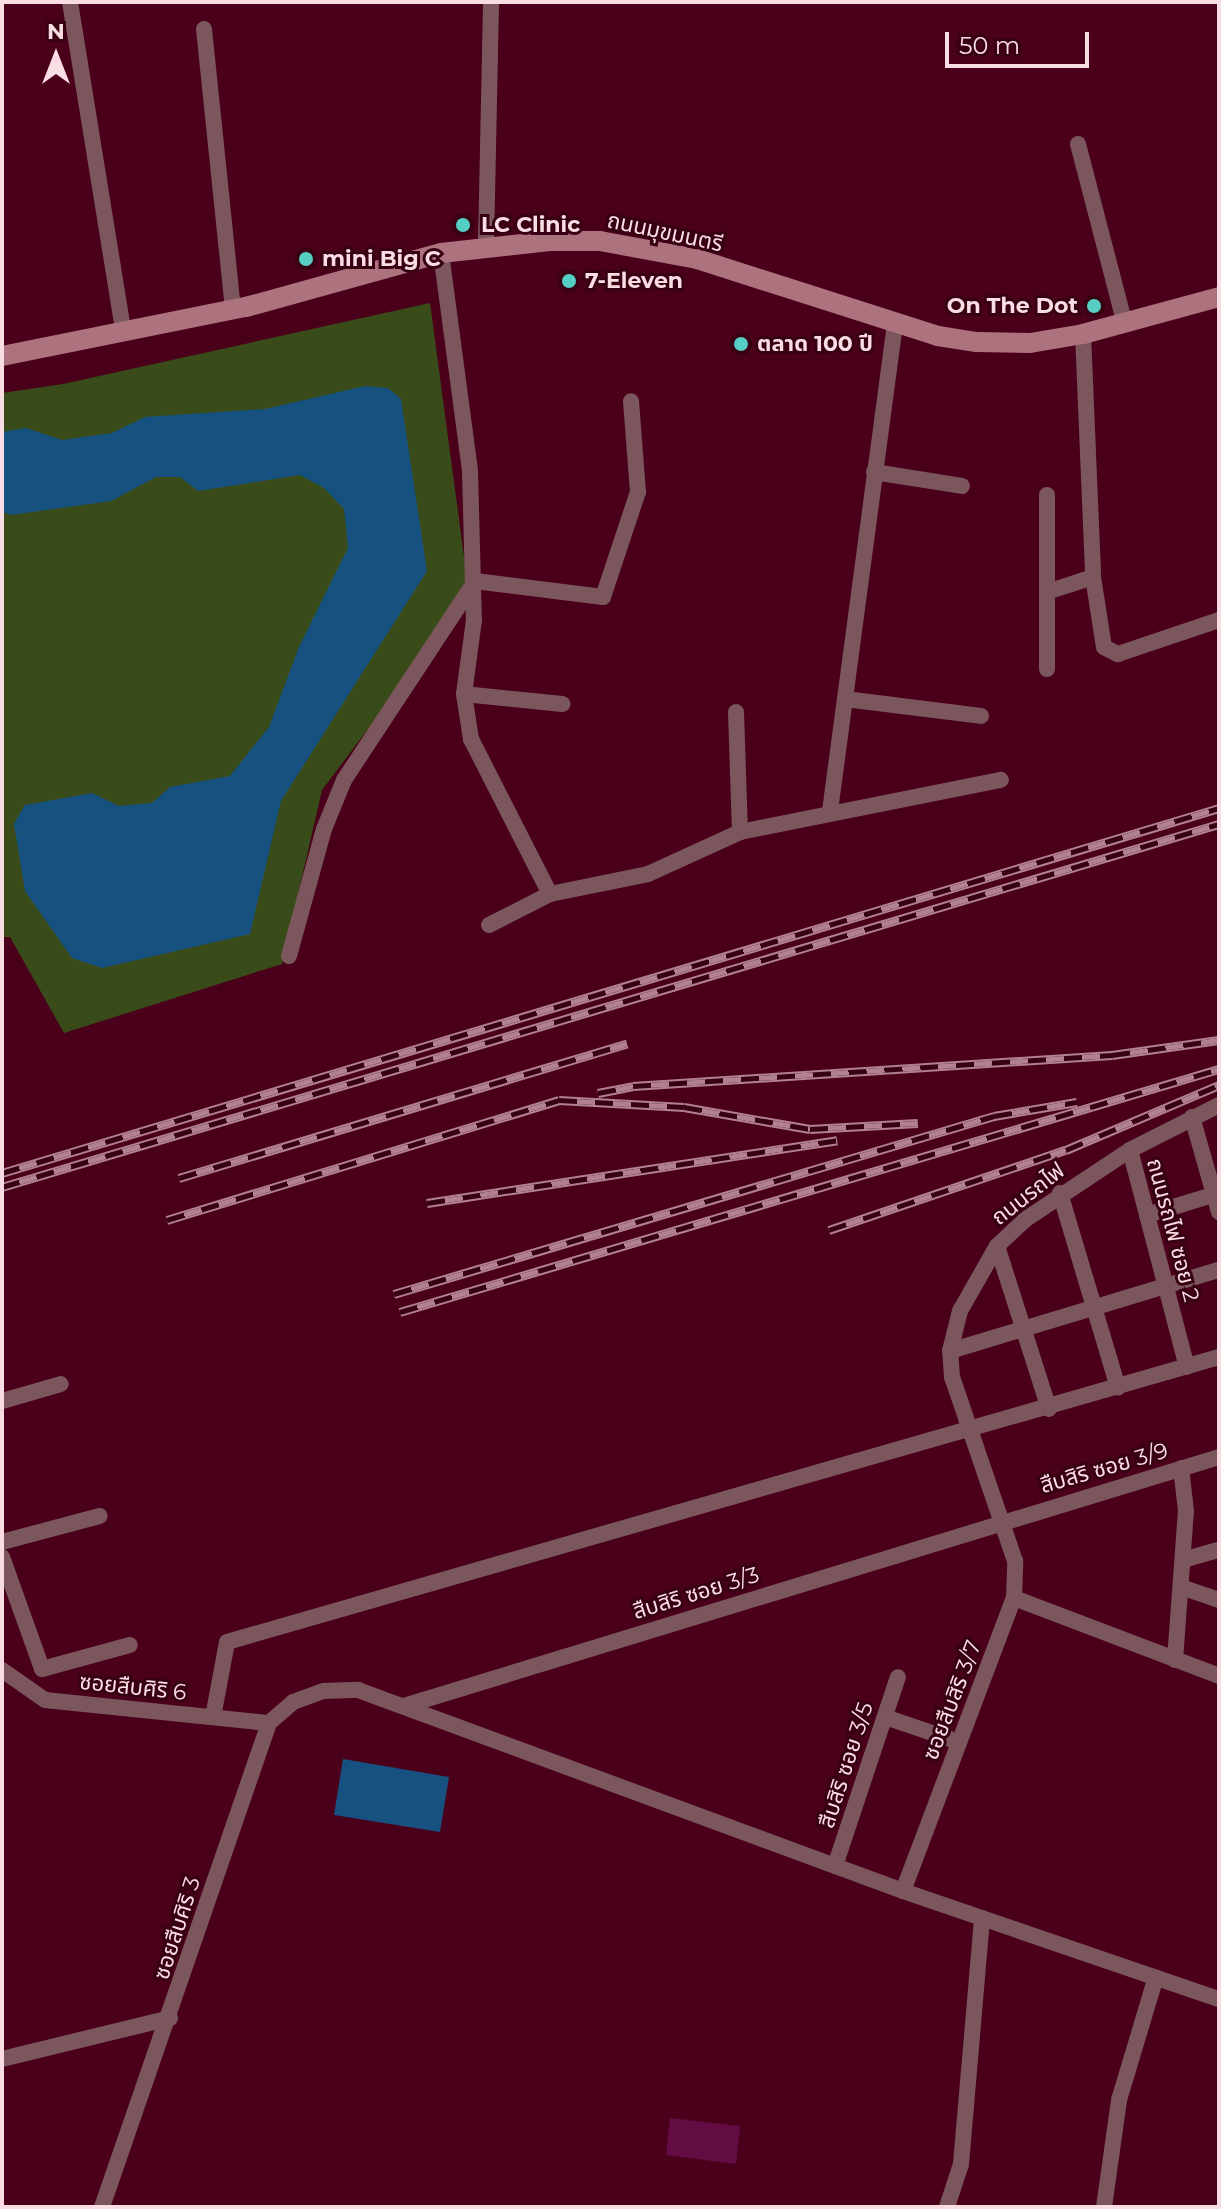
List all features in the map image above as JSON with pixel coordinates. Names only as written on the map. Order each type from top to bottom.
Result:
[{"type":"main road","name":"ถนนมุขมนตรี","points":[[2,356],[233,310],[441,253],[486,244],[600,241],[651,249],[895,323],[977,342],[1030,343],[1083,334],[1219,297]]},
{"type":"street","points":[[70,2],[123,330]]},
{"type":"street","points":[[486,244],[491,2]]},
{"type":"street","points":[[204,29],[233,310]]},
{"type":"street","points":[[1078,144],[1125,324]]},
{"type":"street","points":[[441,253],[465,417],[475,581],[464,694],[471,739],[550,894]]},
{"type":"street","points":[[830,811],[895,323]]},
{"type":"street","points":[[1083,334],[1093,577],[1109,654],[1219,620]]},
{"type":"street","points":[[475,581],[603,597],[638,492],[631,401]]},
{"type":"street","points":[[874,472],[962,486]]},
{"type":"street","points":[[1047,495],[1047,669]]},
{"type":"street","points":[[1047,592],[1093,577]]},
{"type":"street","points":[[289,956],[324,829],[344,780],[475,581]]},
{"type":"street","points":[[464,694],[562,704]]},
{"type":"street","points":[[845,699],[981,716]]},
{"type":"street","points":[[736,712],[740,832]]},
{"type":"street","points":[[489,925],[550,894],[648,874],[740,832],[830,811],[1001,780]]},
{"type":"street","name":"ถนนรถไฟ","points":[[1002,1521],[952,1377],[950,1351],[960,1311],[997,1246],[1060,1193],[1130,1150],[1219,1105]]},
{"type":"street","points":[[1192,1117],[1219,1212]]},
{"type":"street","name":"ถนนรถไฟ ซอย 2","points":[[1130,1150],[1187,1367]]},
{"type":"street","points":[[1060,1193],[1118,1388]]},
{"type":"street","points":[[1147,1215],[1216,1194]]},
{"type":"street","points":[[997,1246],[1049,1409]]},
{"type":"street","points":[[950,1351],[1219,1270]]},
{"type":"street","points":[[213,1717],[227,1642],[1049,1409],[1219,1357]]},
{"type":"street","points":[[2,1401],[61,1384]]},
{"type":"street","name":"สืบสิริ ซอย 3/9","points":[[1002,1521],[1219,1457]]},
{"type":"street","points":[[1175,1660],[1183,1560],[1181,1468]]},
{"type":"street","points":[[2,1542],[100,1516]]},
{"type":"street","name":"ซอยสืบสิริ 3/7","points":[[903,1891],[1014,1598],[1015,1561],[1002,1521]]},
{"type":"street","name":"สืบสิริ ซอย 3/3","points":[[404,1706],[1002,1521]]},
{"type":"street","points":[[1183,1560],[1219,1550]]},
{"type":"street","points":[[2,1557],[42,1669],[130,1645]]},
{"type":"street","points":[[1181,1587],[1219,1600]]},
{"type":"street","points":[[1014,1598],[1219,1676]]},
{"type":"street","name":"ซอยสืบศิริ 6","points":[[2,1670],[45,1700],[269,1723]]},
{"type":"street","name":"สืบสิริ ซอย 3/5","points":[[835,1866],[898,1677]]},
{"type":"street","points":[[269,1723],[293,1702],[324,1691],[358,1690],[903,1891],[1219,1999]]},
{"type":"street","points":[[885,1717],[959,1742]]},
{"type":"street","name":"ซอยสืบศิริ 3","points":[[102,2207],[170,2018],[269,1723]]},
{"type":"street","points":[[947,2207],[961,2164],[982,1918]]},
{"type":"street","points":[[1104,2207],[1119,2100],[1156,1977]]},
{"type":"street","points":[[2,2059],[170,2018]]},
{"type":"green space","points":[[430,303],[467,579],[396,692],[322,790],[282,964],[64,1033],[10,937],[2,937],[2,393],[63,384]]},
{"type":"water","points":[[365,386],[388,388],[401,399],[427,571],[281,801],[250,934],[102,968],[72,958],[25,891],[14,824],[25,805],[92,793],[119,806],[152,803],[170,787],[230,776],[269,727],[299,647],[348,548],[344,509],[324,488],[300,475],[198,491],[180,477],[156,477],[111,501],[11,515],[2,512],[2,432],[26,428],[62,440],[112,433],[145,417],[265,409]]},
{"type":"water","points":[[343,1759],[449,1777],[440,1832],[334,1815]]},
{"type":"building","points":[[670,2118],[740,2126],[736,2164],[666,2155]]},
{"type":"railway","points":[[2,1173],[1219,808]]},
{"type":"railway","points":[[2,1187],[1219,824]]},
{"type":"railway","points":[[598,1093],[633,1086],[1112,1055],[1219,1040]]},
{"type":"railway","points":[[179,1178],[627,1044]]},
{"type":"railway","points":[[400,1312],[1219,1069]]},
{"type":"railway","points":[[829,1230],[1066,1150],[1219,1085]]},
{"type":"railway","points":[[167,1220],[559,1100],[684,1107],[810,1129],[918,1123]]},
{"type":"railway","points":[[394,1294],[994,1116],[1077,1102]]},
{"type":"railway","points":[[427,1203],[837,1140]]},
{"type":"place","name":"LC Clinic","points":[[463,225]]},
{"type":"place","name":"mini Big C","points":[[306,259]]},
{"type":"place","name":"7-Eleven","points":[[569,281]]},
{"type":"place","name":"On The Dot","points":[[1094,306]]},
{"type":"place","name":"ตลาด 100 ปี","points":[[741,344]]}]
